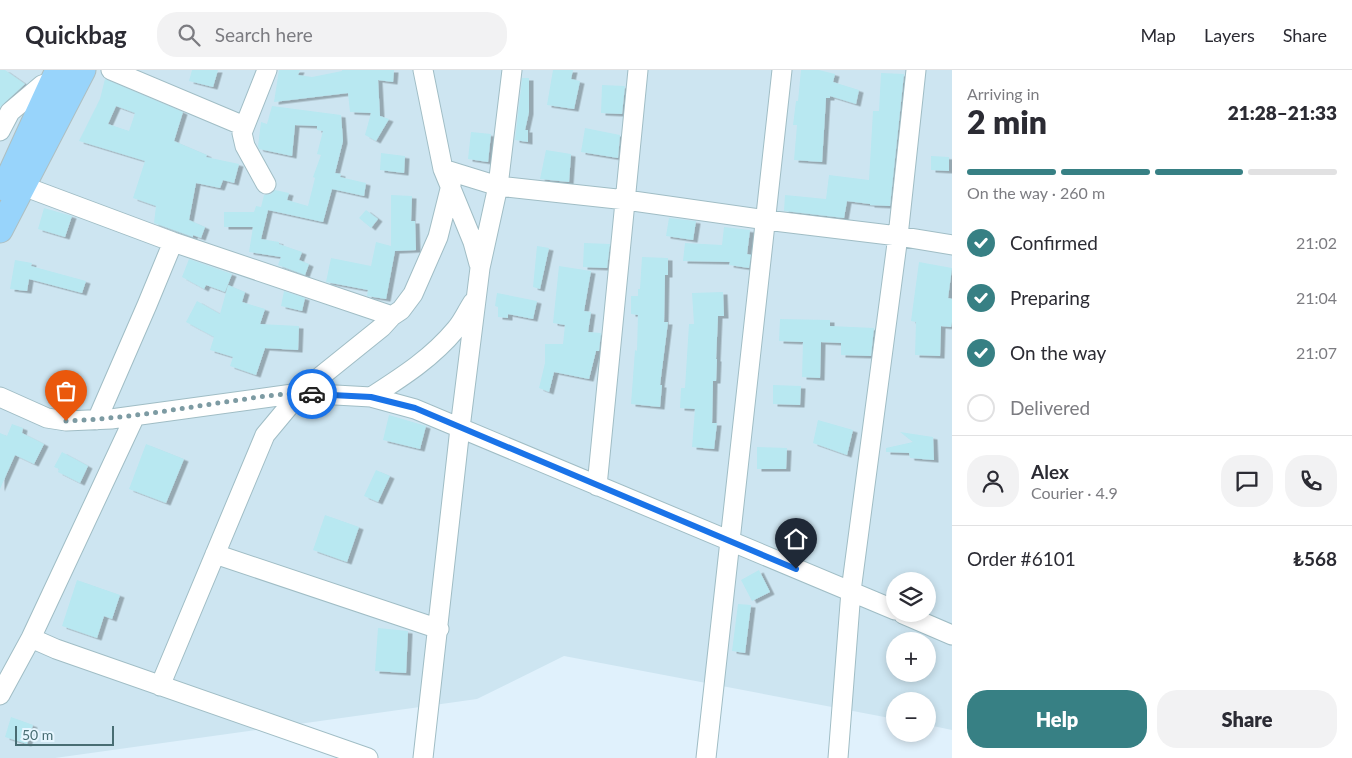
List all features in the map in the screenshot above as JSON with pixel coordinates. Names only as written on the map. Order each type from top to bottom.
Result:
[{"type":"main road","points":[[8,183],[83,70]]},
{"type":"main road","points":[[0,230],[8,183],[56,75]]},
{"type":"street","points":[[110,70],[244,126]]},
{"type":"street","points":[[266,184],[245,146],[242,133],[267,70]]},
{"type":"street","points":[[423,70],[447,177],[473,242],[480,268]]},
{"type":"street","points":[[424,758],[460,428],[480,268],[498,186],[512,70]]},
{"type":"street","points":[[597,486],[638,70]]},
{"type":"street","points":[[706,758],[728,541],[782,70]]},
{"type":"street","points":[[838,758],[851,591],[898,236],[916,70]]},
{"type":"street","points":[[3,119],[56,75]]},
{"type":"street","points":[[447,177],[498,186],[626,200],[898,236],[952,245]]},
{"type":"street","points":[[160,686],[265,435],[300,393],[382,327],[392,316],[401,310],[413,294],[438,237],[447,177]]},
{"type":"street","points":[[8,183],[173,242],[392,316]]},
{"type":"street","points":[[97,420],[173,242]]},
{"type":"street","points":[[371,397],[419,365],[440,347],[458,327],[477,295]]},
{"type":"street","points":[[0,397],[47,418],[66,421],[135,416],[300,393],[371,397],[415,408],[886,606]]},
{"type":"street","points":[[0,695],[31,638],[135,416]]},
{"type":"street","points":[[215,554],[439,629]]},
{"type":"street","points":[[922,622],[952,635]]},
{"type":"street","points":[[31,638],[56,649],[368,758]]},
{"type":"shaded area","points":[[0,70],[952,70],[952,730],[936,727],[936,692],[886,692],[886,717],[564,656],[477,699],[55,758],[0,758]]},
{"type":"building","points":[[0,70],[5,70],[25,84],[0,107]]},
{"type":"building","points":[[192,70],[218,70],[213,87],[189,81]]},
{"type":"building","points":[[279,70],[300,70],[298,75],[312,77],[342,70],[394,70],[393,82],[378,80],[380,116],[389,119],[376,141],[365,135],[371,113],[350,112],[348,93],[274,102]]},
{"type":"building","points":[[553,70],[573,70],[571,79],[580,81],[574,109],[547,105]]},
{"type":"building","points":[[801,70],[819,70],[835,74],[833,82],[859,90],[856,104],[830,96],[830,98],[826,98],[822,162],[794,160],[797,125],[793,125]]},
{"type":"building","points":[[881,73],[904,74],[890,206],[847,201],[844,218],[784,211],[785,195],[826,199],[829,175],[869,180],[873,111],[879,111]]},
{"type":"building","points":[[522,78],[529,78],[529,112],[525,130],[528,130],[528,142],[515,140]]},
{"type":"building","points":[[105,79],[183,112],[174,141],[207,155],[206,157],[239,164],[234,183],[223,180],[220,188],[196,183],[189,220],[205,227],[201,238],[154,223],[156,206],[133,198],[145,161],[79,141],[100,99]],"holes":[[[116,106],[135,113],[129,131],[108,124]]]},
{"type":"building","points":[[602,85],[625,86],[622,114],[601,113]]},
{"type":"building","points":[[272,106],[341,115],[343,141],[335,173],[341,174],[340,177],[366,183],[364,196],[332,189],[323,222],[268,210],[261,239],[279,242],[279,244],[302,252],[299,260],[309,264],[305,275],[278,265],[281,257],[249,252],[253,227],[224,227],[224,212],[254,212],[256,206],[261,207],[264,195],[271,194],[275,190],[289,193],[287,200],[308,206],[315,178],[313,177],[321,155],[317,154],[323,131],[317,130],[317,126],[295,125],[292,156],[259,149],[261,122],[267,124]]},
{"type":"building","points":[[585,128],[620,135],[618,158],[581,152]]},
{"type":"building","points":[[471,132],[491,134],[488,162],[468,159]]},
{"type":"building","points":[[546,150],[571,154],[569,182],[540,179]]},
{"type":"building","points":[[381,153],[405,156],[404,173],[380,170]]},
{"type":"building","points":[[931,156],[949,157],[949,171],[931,170]]},
{"type":"building","points":[[391,195],[412,196],[411,221],[415,221],[416,250],[395,251],[386,299],[367,296],[368,290],[326,282],[331,258],[371,266],[376,242],[391,246]]},
{"type":"building","points":[[44,208],[72,216],[65,237],[38,229]]},
{"type":"building","points":[[366,210],[378,219],[371,228],[359,218]]},
{"type":"building","points":[[669,218],[696,221],[693,240],[666,236]]},
{"type":"building","points":[[724,227],[750,230],[747,254],[751,255],[749,268],[729,265],[730,262],[683,261],[685,243],[722,245]]},
{"type":"building","points":[[584,243],[610,244],[607,268],[583,267]]},
{"type":"building","points":[[537,246],[549,248],[540,289],[533,287]]},
{"type":"building","points":[[642,257],[668,258],[668,275],[665,275],[664,322],[668,322],[660,385],[662,385],[660,407],[631,404],[635,350],[637,351],[638,315],[631,314],[631,296],[638,296],[638,289],[640,289]]},
{"type":"building","points":[[189,259],[232,274],[225,292],[206,285],[204,289],[182,277]]},
{"type":"building","points":[[15,260],[32,263],[31,266],[86,281],[82,293],[29,279],[27,291],[10,289]]},
{"type":"building","points":[[919,262],[952,268],[948,298],[952,299],[952,322],[951,327],[941,326],[940,356],[915,355],[916,322],[911,321]]},
{"type":"building","points":[[559,266],[591,271],[584,311],[591,312],[588,332],[601,333],[599,351],[596,351],[589,379],[554,372],[549,392],[539,388],[545,363],[545,344],[563,344],[565,325],[553,323]]},
{"type":"building","points":[[228,285],[245,292],[242,302],[265,309],[260,324],[299,326],[298,350],[265,348],[256,375],[230,366],[233,357],[210,350],[214,337],[186,322],[197,301],[220,314]]},
{"type":"building","points":[[284,291],[305,298],[302,311],[281,306]]},
{"type":"building","points":[[723,292],[724,316],[718,316],[716,381],[713,381],[712,423],[717,423],[714,449],[692,447],[695,409],[680,408],[681,388],[685,388],[689,324],[694,324],[692,293]]},
{"type":"building","points":[[497,293],[537,301],[533,319],[508,314],[508,318],[498,317],[498,307],[495,306]]},
{"type":"building","points":[[780,319],[830,320],[830,326],[874,328],[871,356],[841,355],[841,343],[821,342],[820,378],[802,377],[803,342],[779,341]]},
{"type":"building","points":[[773,385],[801,386],[800,405],[773,404]]},
{"type":"building","points":[[389,415],[426,426],[420,449],[383,440]]},
{"type":"building","points":[[818,420],[853,430],[847,455],[813,443]]},
{"type":"building","points":[[12,424],[23,428],[22,433],[44,444],[34,464],[15,455],[0,489],[0,433],[7,436]]},
{"type":"building","points":[[900,432],[933,437],[934,460],[910,458],[909,453],[886,452],[886,448],[913,442]]},
{"type":"building","points":[[146,444],[184,459],[166,503],[129,489]]},
{"type":"building","points":[[757,447],[787,448],[786,469],[757,469]]},
{"type":"building","points":[[62,452],[88,466],[80,483],[58,472],[59,469],[54,467]]},
{"type":"building","points":[[376,470],[390,476],[378,502],[364,496]]},
{"type":"building","points":[[325,515],[359,527],[347,562],[313,550]]},
{"type":"building","points":[[759,570],[770,592],[752,601],[741,580]]},
{"type":"building","points":[[77,580],[120,595],[112,619],[104,616],[97,638],[62,626]]},
{"type":"building","points":[[738,604],[751,605],[745,653],[732,651]]},
{"type":"building","points":[[378,628],[408,631],[406,673],[375,671]]},
{"type":"building","points":[[11,717],[33,725],[27,744],[5,737]]},
{"type":"way so far","points":[[66,421],[111,419],[259,397],[300,393],[312,394]]},
{"type":"route","points":[[312,394],[371,397],[415,408],[796,569]]}]
